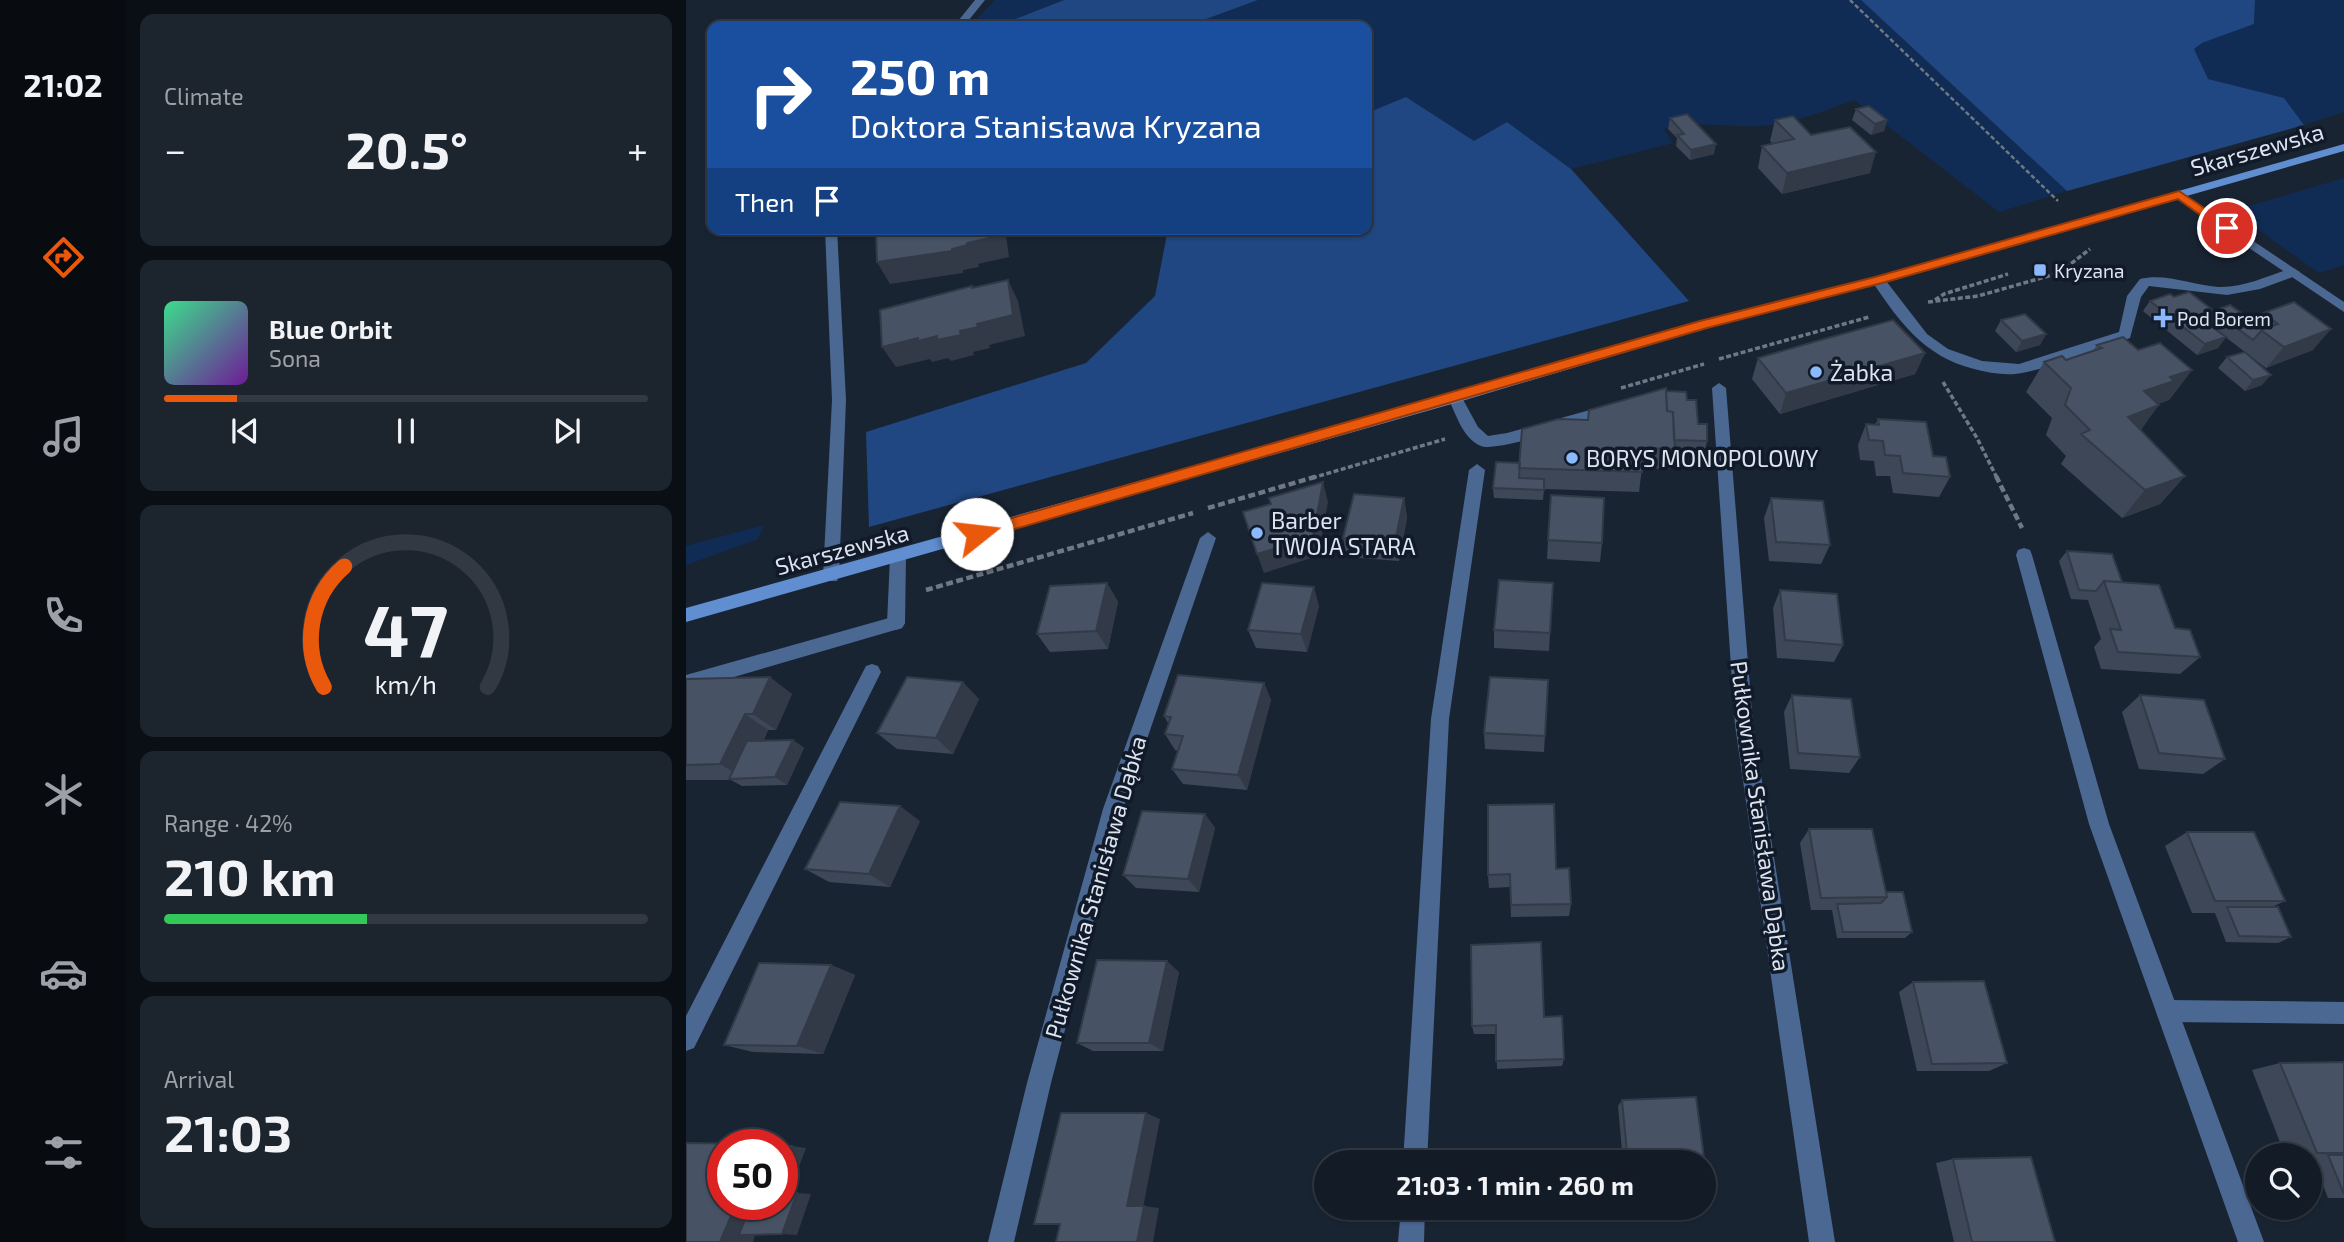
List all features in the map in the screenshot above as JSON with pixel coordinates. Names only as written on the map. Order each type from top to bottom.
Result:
[{"type":"main road","name":"Skarszewska","points":[[686,615],[1455,398],[1704,324],[1878,280],[2344,147]]},
{"type":"street","points":[[963,21],[980,0]]},
{"type":"street","points":[[2179,195],[2344,309]]},
{"type":"street","points":[[831,235],[839,400],[831,576]]},
{"type":"street","points":[[1878,280],[1923,338],[1948,354],[1977,365],[2004,370],[2020,369],[2125,335],[2134,296],[2145,282],[2163,280],[2217,291],[2244,289],[2293,272]]},
{"type":"street","name":"Pułkownika Stanisława Dąbka","points":[[1719,388],[1744,725],[1822,1242]]},
{"type":"street","points":[[1455,398],[1472,431],[1485,442],[1507,439],[1619,407]]},
{"type":"street","points":[[1416,1150],[1440,719],[1477,470]]},
{"type":"street","name":"Pułkownika Stanisława Dąbka","points":[[1001,1242],[1039,1083],[1113,809],[1208,538]]},
{"type":"street","points":[[2024,555],[2099,824],[2251,1242]]},
{"type":"street","points":[[686,683],[896,623],[898,557]]},
{"type":"street","points":[[686,1040],[872,672]]},
{"type":"street","points":[[2167,1011],[2344,1013]]},
{"type":"street","points":[[1411,1242],[1412,1220]]},
{"type":"path","points":[[1850,0],[2080,222]]},
{"type":"path","points":[[1615,390],[1899,308],[1934,300],[1978,296],[2059,273],[2090,249],[2076,253]]},
{"type":"path","points":[[1934,300],[1944,293],[2010,274]]},
{"type":"path","points":[[1944,385],[1977,438],[2027,538],[2024,555]]},
{"type":"path","points":[[1208,509],[1472,431]]},
{"type":"path","points":[[897,599],[1195,512]]},
{"type":"shaded area","points":[[995,0],[1064,0],[1010,21],[975,21]]},
{"type":"shaded area","points":[[1064,0],[1258,0],[1201,21],[1010,21]]},
{"type":"shaded area","points":[[1258,0],[1861,0],[2067,191],[1999,212],[1854,100],[1772,125],[1676,126],[1664,129],[1673,143],[1571,169],[1507,122],[1474,142],[1406,97],[1372,111],[1372,21],[1201,21]]},
{"type":"shaded area","points":[[1861,0],[2255,0],[2254,24],[2202,43],[2194,49],[2208,79],[2284,98],[2304,125],[2067,191]]},
{"type":"shaded area","points":[[2255,0],[2344,0],[2344,112],[2304,125],[2283,98],[2208,79],[2193,49],[2202,43],[2254,24]]},
{"type":"shaded area","points":[[1406,97],[1474,141],[1507,122],[1571,169],[1689,301],[869,527],[866,432],[1086,363],[1155,296],[1167,235],[1372,235],[1372,111]]},
{"type":"shaded area","points":[[2344,178],[2344,265],[2319,273],[2232,211]]},
{"type":"shaded area","points":[[764,525],[758,539],[686,565],[686,546]]},
{"type":"building","points":[[1869,106],[1887,120],[1875,124],[1856,109]]},
{"type":"building","points":[[1687,114],[1716,144],[1691,150],[1677,135],[1684,134],[1670,118]]},
{"type":"building","points":[[1793,116],[1811,135],[1850,127],[1876,152],[1787,173],[1762,146],[1794,139],[1775,120]]},
{"type":"building","points":[[876,235],[998,235],[967,243],[952,251],[877,262]]},
{"type":"building","points":[[1008,280],[1013,315],[977,324],[978,327],[960,331],[961,335],[937,340],[937,336],[918,341],[918,338],[882,347],[880,310],[972,286]]},
{"type":"building","points":[[2189,292],[2214,311],[2230,305],[2263,329],[2253,340],[2226,320],[2211,326],[2226,337],[2205,344],[2150,301],[2170,294],[2174,297]]},
{"type":"building","points":[[2294,302],[2331,329],[2284,347],[2261,330],[2278,324],[2263,313]]},
{"type":"building","points":[[2025,314],[2046,334],[2022,341],[2001,320]]},
{"type":"building","points":[[1893,320],[1925,353],[1786,393],[1758,358],[1817,341]]},
{"type":"building","points":[[2123,337],[2138,350],[2160,343],[2192,370],[2170,377],[2174,381],[2144,391],[2159,405],[2128,417],[2185,476],[2145,490],[2081,434],[2090,430],[2065,405],[2071,388],[2044,362],[2062,356],[2066,360],[2102,348],[2097,345]]},
{"type":"building","points":[[2245,352],[2271,375],[2253,380],[2227,357]]},
{"type":"building","points":[[1666,388],[1667,411],[1673,412],[1675,449],[1642,448],[1642,472],[1519,468],[1522,429],[1558,419],[1588,420],[1589,410]]},
{"type":"building","points":[[1666,391],[1686,392],[1687,400],[1696,400],[1698,424],[1707,424],[1707,441],[1674,440],[1673,412],[1667,411]]},
{"type":"building","points":[[1878,419],[1926,422],[1933,456],[1946,457],[1950,477],[1903,473],[1900,456],[1885,455],[1883,441],[1869,440],[1866,424],[1879,425]]},
{"type":"building","points":[[1496,462],[1520,463],[1519,478],[1544,479],[1544,490],[1493,488]]},
{"type":"building","points":[[1323,482],[1313,537],[1257,554],[1243,512],[1271,504],[1269,498]]},
{"type":"building","points":[[1354,494],[1404,498],[1395,542],[1343,538]]},
{"type":"building","points":[[1551,495],[1604,498],[1602,543],[1548,540]]},
{"type":"building","points":[[1771,498],[1823,501],[1830,545],[1776,542]]},
{"type":"building","points":[[2067,551],[2112,554],[2122,582],[2104,581],[2096,591],[2079,590]]},
{"type":"building","points":[[1499,580],[1553,583],[1550,633],[1494,630]]},
{"type":"building","points":[[2104,581],[2159,585],[2175,628],[2190,630],[2200,657],[2118,652],[2110,629],[2121,630]]},
{"type":"building","points":[[1107,583],[1096,631],[1037,634],[1050,586]]},
{"type":"building","points":[[1262,583],[1314,587],[1301,634],[1248,630]]},
{"type":"building","points":[[1780,590],[1837,594],[1843,645],[1785,640]]},
{"type":"building","points":[[1178,675],[1264,683],[1238,775],[1172,769],[1183,736],[1165,734],[1171,717],[1164,716]]},
{"type":"building","points":[[770,677],[753,714],[745,714],[720,764],[686,765],[686,679]]},
{"type":"building","points":[[907,677],[963,682],[936,738],[877,733]]},
{"type":"building","points":[[1490,677],[1548,680],[1545,736],[1484,733]]},
{"type":"building","points":[[1792,695],[1851,699],[1860,757],[1798,753]]},
{"type":"building","points":[[2140,695],[2204,700],[2225,759],[2159,753]]},
{"type":"building","points":[[793,740],[775,777],[729,779],[747,741]]},
{"type":"building","points":[[840,802],[900,806],[869,874],[805,869]]},
{"type":"building","points":[[1554,804],[1556,869],[1569,868],[1571,904],[1511,905],[1510,874],[1488,875],[1488,805]]},
{"type":"building","points":[[1142,811],[1205,814],[1188,879],[1123,875]]},
{"type":"building","points":[[1809,829],[1872,829],[1887,897],[1821,898]]},
{"type":"building","points":[[2187,832],[2254,832],[2285,901],[2215,901]]},
{"type":"building","points":[[1886,892],[1903,892],[1912,932],[1843,932],[1837,904],[1881,903],[1887,897]]},
{"type":"building","points":[[2227,907],[2278,907],[2291,937],[2239,936]]},
{"type":"building","points":[[1541,942],[1544,1017],[1562,1016],[1564,1059],[1496,1061],[1496,1025],[1472,1026],[1471,945]]},
{"type":"building","points":[[1097,960],[1167,961],[1149,1043],[1077,1043]]},
{"type":"building","points":[[759,963],[831,965],[797,1046],[724,1045]]},
{"type":"building","points":[[1984,981],[2007,1063],[1932,1064],[1913,982]]},
{"type":"building","points":[[2344,1062],[2344,1153],[2322,1153],[2322,1143],[2313,1143],[2280,1063]]},
{"type":"building","points":[[1696,1097],[1703,1150],[1627,1150],[1622,1100]]},
{"type":"building","points":[[1061,1113],[1146,1113],[1127,1206],[1144,1206],[1137,1242],[1056,1242],[1060,1224],[1034,1224]]},
{"type":"building","points":[[686,1143],[707,1143],[707,1220],[729,1220],[720,1242],[686,1242]]},
{"type":"building","points":[[2328,1155],[2344,1155],[2344,1194]]},
{"type":"building","points":[[2031,1157],[2055,1242],[1972,1242],[1953,1159]]},
{"type":"building","points":[[745,1220],[787,1220],[782,1234],[739,1235]]},
{"type":"place","name":"Kryzana","points":[[2040,270]]},
{"type":"place","name":"Pod Borem","points":[[2163,318]]},
{"type":"place","name":"Żabka","points":[[1816,372]]},
{"type":"place","name":"BORYS MONOPOLOWY","points":[[1572,458]]},
{"type":"place","name":"Barber TWOJA STARA","points":[[1257,533]]},
{"type":"route","points":[[977,534],[1704,324],[1878,280],[2179,195],[2227,228]]}]
